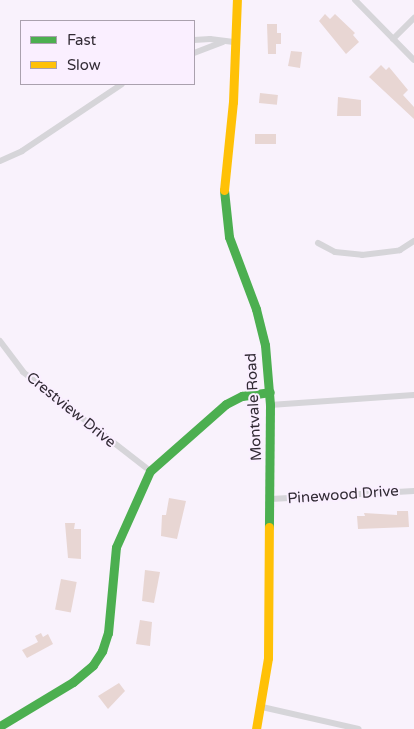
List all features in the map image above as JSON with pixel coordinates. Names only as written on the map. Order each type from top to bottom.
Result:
[{"type":"main road","name":"Montvale Road","points":[[237,0],[233,102],[224,170],[224,207],[230,240],[256,309],[265,345],[270,392],[272,500],[268,658],[262,707],[256,729]]},
{"type":"main road","points":[[0,726],[73,682],[93,665],[102,651],[108,633],[116,547],[137,495],[150,471],[226,404],[242,396],[270,392]]},
{"type":"street","points":[[356,0],[414,60]]},
{"type":"street","points":[[393,39],[414,18]]},
{"type":"street","points":[[195,40],[210,38],[223,42],[236,42]]},
{"type":"street","points":[[195,53],[223,42]]},
{"type":"street","points":[[0,161],[22,151],[121,85]]},
{"type":"street","points":[[318,243],[334,252],[382,255],[414,241]]},
{"type":"street","name":"Crestview Drive","points":[[0,341],[24,372],[150,471]]},
{"type":"street","points":[[270,404],[414,395]]},
{"type":"street","name":"Pinewood Drive","points":[[272,500],[414,491]]},
{"type":"street","points":[[262,707],[359,729]]},
{"type":"building","points":[[325,14],[330,19],[335,14],[355,33],[353,35],[359,42],[346,54],[319,21]]},
{"type":"building","points":[[267,24],[277,24],[277,33],[281,33],[281,44],[276,44],[276,54],[268,54]]},
{"type":"building","points":[[291,51],[302,52],[300,68],[288,66]]},
{"type":"building","points":[[381,65],[386,70],[389,67],[408,90],[403,95],[414,107],[414,119],[369,77]]},
{"type":"building","points":[[260,93],[278,95],[277,105],[259,103]]},
{"type":"building","points":[[338,97],[361,100],[361,116],[337,116]]},
{"type":"building","points":[[255,134],[276,134],[276,144],[255,144]]},
{"type":"building","points":[[169,498],[186,501],[177,539],[161,536],[162,515],[166,515]]},
{"type":"building","points":[[397,511],[408,511],[409,527],[358,529],[357,516],[365,516],[364,513],[397,515]]},
{"type":"building","points":[[65,523],[75,523],[74,529],[81,529],[81,559],[68,558]]},
{"type":"building","points":[[145,570],[160,572],[154,603],[142,601]]},
{"type":"building","points":[[61,579],[77,582],[71,612],[55,609]]},
{"type":"building","points":[[140,620],[152,622],[150,646],[136,644]]},
{"type":"building","points":[[41,633],[43,637],[48,634],[53,644],[27,658],[22,650],[38,642],[35,636]]},
{"type":"building","points":[[119,683],[125,691],[108,709],[98,696]]},
{"type":"traffic: fast","points":[[224,190],[229,237],[256,309],[265,345],[270,405],[269,527]]},
{"type":"traffic: fast","points":[[0,726],[73,682],[93,665],[102,651],[108,633],[116,547],[150,471],[226,404],[242,396],[270,392]]},
{"type":"traffic: slow","points":[[224,190],[233,102],[237,0]]},
{"type":"traffic: slow","points":[[256,729],[268,658],[269,527]]}]
